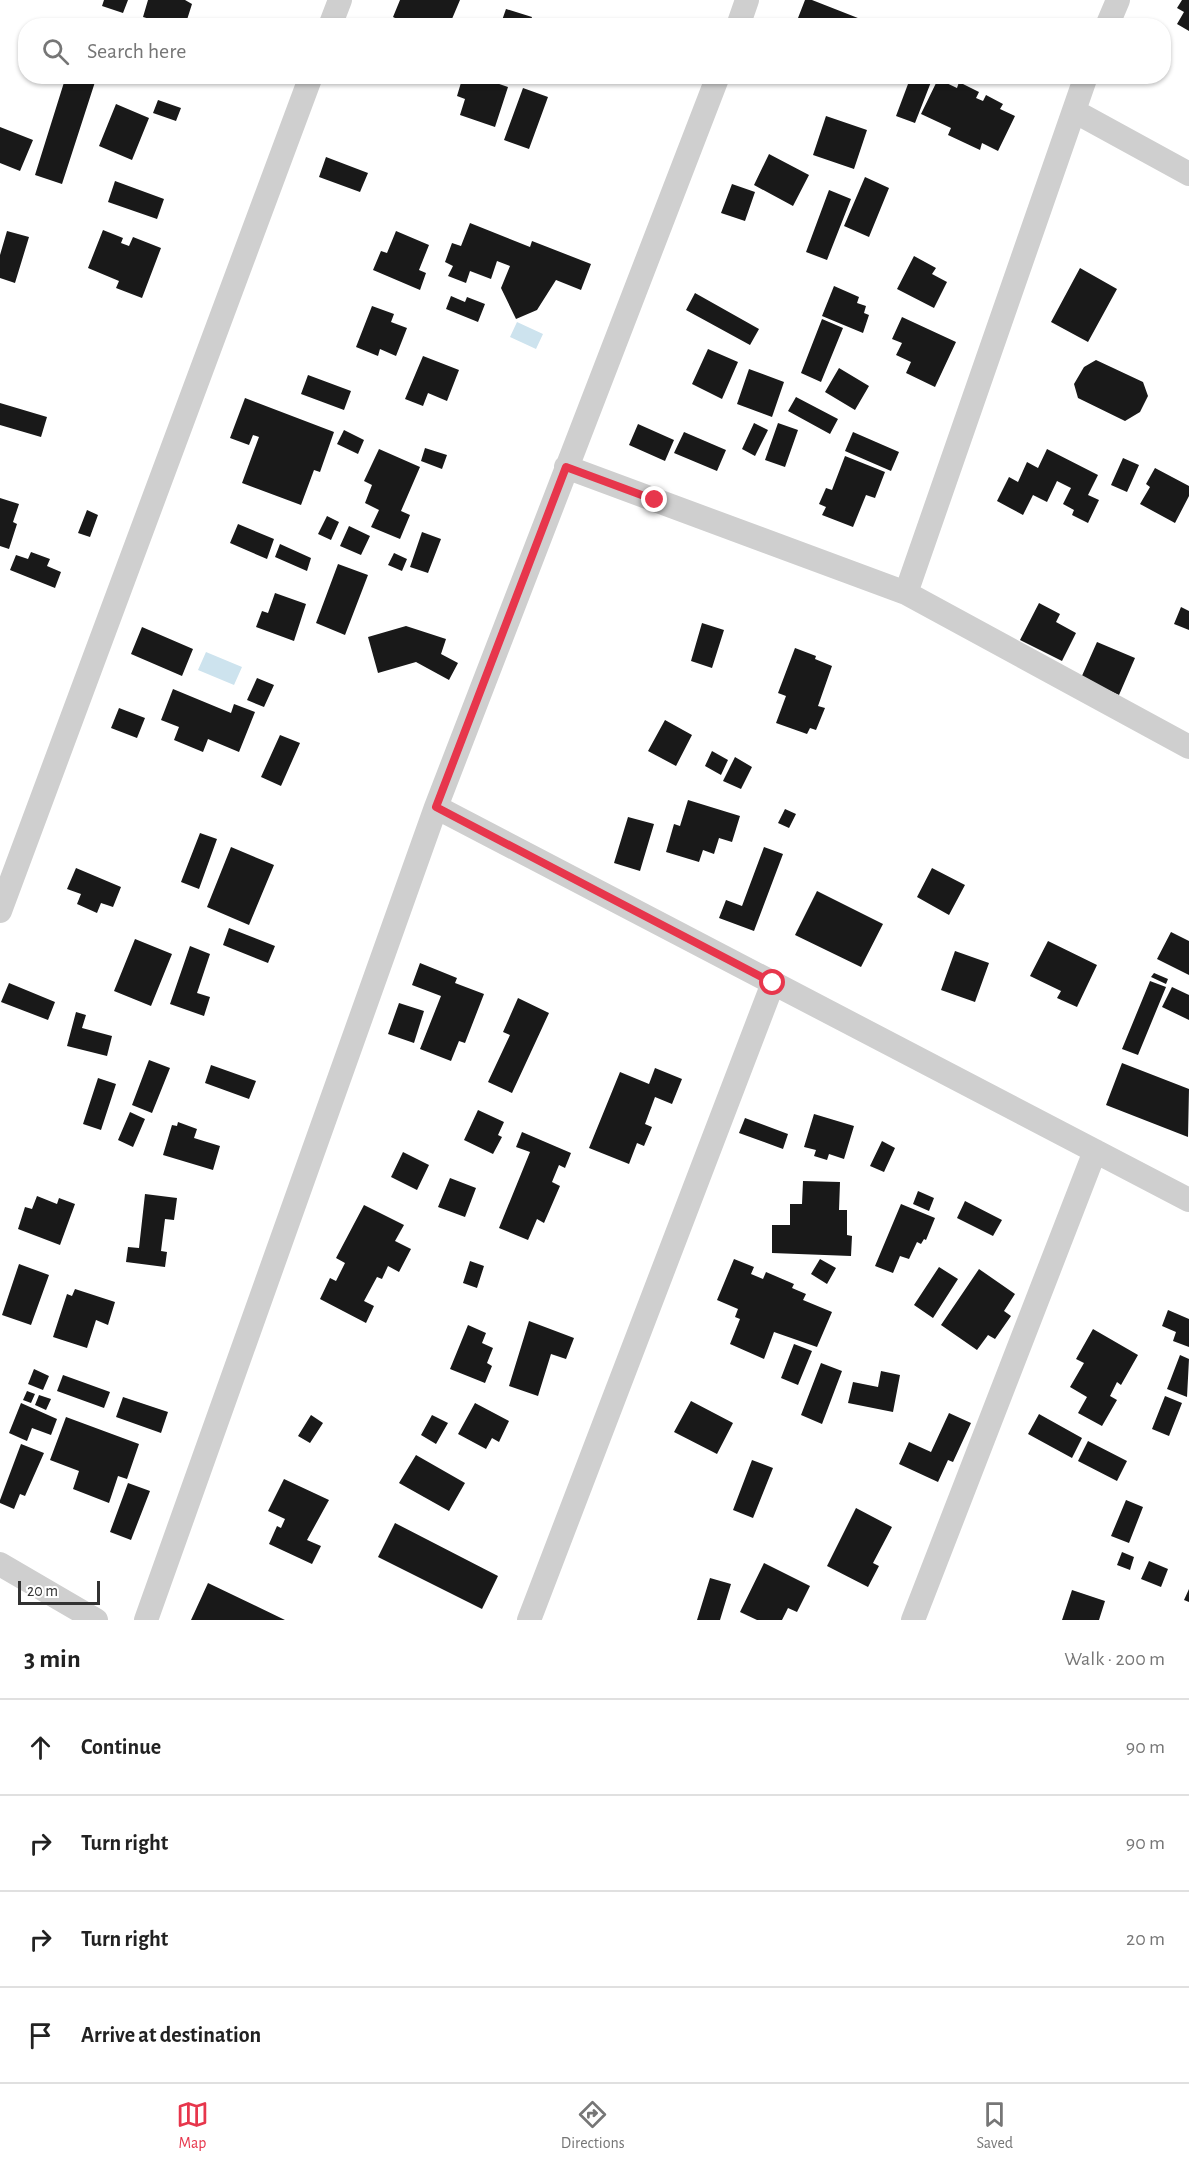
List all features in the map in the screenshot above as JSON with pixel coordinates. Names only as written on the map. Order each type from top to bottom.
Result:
[{"type":"street","points":[[333,18],[340,0]]},
{"type":"street","points":[[741,18],[747,0]]},
{"type":"street","points":[[1110,18],[1118,0]]},
{"type":"street","points":[[0,911],[308,84]]},
{"type":"street","points":[[146,1620],[436,807],[715,84]]},
{"type":"street","points":[[906,593],[1083,84]]},
{"type":"street","points":[[1074,111],[1189,174]]},
{"type":"street","points":[[566,467],[906,593],[1189,747]]},
{"type":"street","points":[[436,807],[1189,1200]]},
{"type":"street","points":[[529,1620],[773,983]]},
{"type":"street","points":[[913,1620],[1095,1151]]},
{"type":"street","points":[[0,1564],[96,1620]]},
{"type":"water","points":[[517,322],[543,334],[536,349],[510,337]]},
{"type":"water","points":[[206,652],[242,667],[234,685],[198,670]]},
{"type":"building","points":[[104,0],[128,0],[123,13],[102,6]]},
{"type":"building","points":[[148,0],[185,0],[192,4],[188,18],[143,17]]},
{"type":"building","points":[[400,0],[460,0],[452,18],[393,17]]},
{"type":"building","points":[[805,0],[812,0],[858,18],[798,18]]},
{"type":"building","points":[[1182,0],[1189,0],[1189,31],[1177,24],[1184,12],[1177,8]]},
{"type":"building","points":[[506,9],[532,17],[532,18],[503,18]]},
{"type":"building","points":[[63,84],[94,84],[62,184],[35,175]]},
{"type":"building","points":[[461,84],[499,84],[508,87],[495,127],[460,115],[465,99],[457,96]]},
{"type":"building","points":[[908,84],[930,84],[915,123],[896,116]]},
{"type":"building","points":[[936,84],[949,84],[957,88],[958,84],[963,84],[979,92],[976,98],[983,101],[986,95],[1003,104],[1000,109],[1015,116],[998,151],[982,143],[980,150],[948,135],[951,128],[921,114]]},
{"type":"building","points":[[523,88],[548,97],[529,149],[504,140]]},
{"type":"building","points":[[158,100],[181,108],[176,121],[153,113]]},
{"type":"building","points":[[116,104],[149,118],[132,160],[99,146]]},
{"type":"building","points":[[826,116],[867,130],[854,169],[813,155]]},
{"type":"building","points":[[0,127],[33,140],[20,171],[0,163]]},
{"type":"building","points":[[769,154],[809,175],[793,206],[754,185]]},
{"type":"building","points":[[326,157],[368,173],[360,192],[319,177]]},
{"type":"building","points":[[865,177],[889,188],[869,237],[844,226]]},
{"type":"building","points":[[115,181],[164,199],[157,219],[108,202]]},
{"type":"building","points":[[732,184],[755,192],[745,221],[721,213]]},
{"type":"building","points":[[829,190],[851,199],[827,260],[806,252]]},
{"type":"building","points":[[470,223],[530,247],[532,241],[591,264],[581,290],[556,280],[537,310],[516,319],[501,288],[510,266],[497,261],[491,279],[470,271],[466,283],[448,276],[453,266],[445,262],[452,243],[461,246]]},
{"type":"building","points":[[103,230],[123,238],[121,243],[129,246],[133,237],[161,248],[142,298],[116,288],[119,281],[88,268]]},
{"type":"building","points":[[7,231],[29,237],[15,283],[0,278],[0,255]]},
{"type":"building","points":[[396,231],[429,245],[419,270],[426,273],[420,290],[373,270],[381,251],[387,253]]},
{"type":"building","points":[[914,256],[936,268],[932,274],[947,282],[934,308],[897,289]]},
{"type":"building","points":[[1080,268],[1117,289],[1088,342],[1051,322]]},
{"type":"building","points":[[834,286],[859,297],[857,303],[866,306],[864,313],[869,315],[863,333],[822,316]]},
{"type":"building","points":[[695,293],[759,329],[750,345],[686,310]]},
{"type":"building","points":[[451,296],[465,302],[467,297],[485,304],[478,322],[446,309]]},
{"type":"building","points":[[372,306],[394,314],[391,322],[407,328],[396,356],[380,349],[378,356],[356,347]]},
{"type":"building","points":[[902,317],[956,342],[935,387],[906,373],[911,362],[896,355],[902,343],[892,339]]},
{"type":"building","points":[[822,319],[843,328],[821,382],[801,373]]},
{"type":"building","points":[[708,349],[738,362],[722,399],[692,384]]},
{"type":"building","points":[[423,356],[459,370],[447,401],[428,393],[423,406],[405,399]]},
{"type":"building","points":[[1096,360],[1143,382],[1148,396],[1140,412],[1125,421],[1078,398],[1074,384],[1084,367]]},
{"type":"building","points":[[839,368],[869,386],[855,410],[825,392]]},
{"type":"building","points":[[749,369],[784,382],[772,417],[737,404]]},
{"type":"building","points":[[308,375],[351,391],[344,410],[301,394]]},
{"type":"building","points":[[796,397],[838,419],[830,434],[788,411]]},
{"type":"building","points":[[245,398],[334,432],[320,472],[314,470],[301,505],[242,483],[259,437],[253,435],[249,445],[230,438]]},
{"type":"building","points":[[0,403],[47,417],[41,437],[0,425]]},
{"type":"building","points":[[754,423],[768,430],[755,456],[742,449]]},
{"type":"building","points":[[778,423],[798,430],[785,467],[765,460]]},
{"type":"building","points":[[638,424],[674,440],[665,461],[629,445]]},
{"type":"building","points":[[344,430],[364,440],[358,454],[337,444]]},
{"type":"building","points":[[684,432],[726,450],[717,471],[674,453]]},
{"type":"building","points":[[853,432],[899,452],[891,471],[845,451]]},
{"type":"building","points":[[425,448],[447,455],[442,469],[421,461]]},
{"type":"building","points":[[379,449],[420,467],[401,511],[410,515],[400,539],[371,527],[379,510],[365,503],[372,485],[364,481]]},
{"type":"building","points":[[1047,449],[1098,475],[1088,495],[1099,500],[1088,523],[1072,515],[1074,510],[1063,504],[1071,488],[1057,481],[1047,502],[1033,495],[1023,515],[997,501],[1009,477],[1018,482],[1027,462],[1038,468]]},
{"type":"building","points":[[845,456],[885,472],[875,498],[866,495],[853,527],[822,515],[826,507],[819,504],[826,488],[832,490]]},
{"type":"building","points":[[1123,458],[1139,465],[1127,492],[1111,485]]},
{"type":"building","points":[[1155,468],[1189,486],[1189,496],[1175,523],[1140,504],[1150,487],[1146,484]]},
{"type":"building","points":[[0,498],[19,504],[13,522],[17,524],[9,549],[0,546]]},
{"type":"building","points":[[87,510],[98,515],[90,537],[78,533]]},
{"type":"building","points":[[327,516],[339,522],[331,540],[318,534]]},
{"type":"building","points":[[238,524],[274,539],[267,559],[230,543]]},
{"type":"building","points":[[349,526],[370,536],[361,555],[340,546]]},
{"type":"building","points":[[422,532],[441,539],[428,573],[410,567]]},
{"type":"building","points":[[280,544],[311,558],[307,571],[275,557]]},
{"type":"building","points":[[31,552],[50,559],[47,566],[61,572],[55,588],[10,570],[16,555],[28,559]]},
{"type":"building","points":[[394,553],[407,559],[402,571],[388,565]]},
{"type":"building","points":[[338,564],[368,575],[345,635],[316,623]]},
{"type":"building","points":[[275,593],[306,604],[294,641],[256,627],[262,611],[268,613]]},
{"type":"building","points":[[1039,603],[1060,614],[1056,622],[1076,633],[1062,661],[1020,640]]},
{"type":"building","points":[[1181,607],[1189,611],[1189,630],[1174,624]]},
{"type":"building","points":[[702,623],[724,630],[712,668],[691,661]]},
{"type":"building","points":[[406,626],[446,639],[441,654],[458,663],[449,680],[416,662],[378,673],[368,637]]},
{"type":"building","points":[[142,627],[193,649],[182,676],[131,654]]},
{"type":"building","points":[[1097,642],[1135,658],[1119,695],[1081,678]]},
{"type":"building","points":[[795,648],[816,656],[815,659],[832,666],[818,706],[825,708],[816,730],[810,728],[807,734],[776,723],[786,696],[778,693]]},
{"type":"building","points":[[257,678],[274,685],[264,707],[247,700]]},
{"type":"building","points":[[173,689],[231,713],[234,704],[255,712],[239,752],[208,739],[203,752],[174,740],[179,727],[161,720]]},
{"type":"building","points":[[119,708],[145,718],[137,738],[111,728]]},
{"type":"building","points":[[665,720],[692,735],[676,766],[648,751]]},
{"type":"building","points":[[280,735],[300,743],[281,786],[261,777]]},
{"type":"building","points":[[712,751],[728,760],[721,775],[705,766]]},
{"type":"building","points":[[735,757],[752,767],[741,789],[723,781]]},
{"type":"building","points":[[688,800],[740,816],[732,842],[719,838],[714,854],[703,850],[699,862],[666,852],[674,824],[680,826]]},
{"type":"building","points":[[785,809],[796,814],[789,828],[778,823]]},
{"type":"building","points":[[628,817],[654,824],[640,871],[614,863]]},
{"type":"building","points":[[200,833],[217,839],[199,889],[181,882]]},
{"type":"building","points":[[231,847],[274,865],[249,925],[207,907]]},
{"type":"building","points":[[764,847],[783,854],[754,931],[719,918],[726,900],[742,906]]},
{"type":"building","points":[[76,868],[121,887],[113,907],[101,903],[97,913],[77,904],[81,894],[67,889]]},
{"type":"building","points":[[932,868],[965,885],[949,915],[917,897]]},
{"type":"building","points":[[817,891],[883,924],[861,967],[795,935]]},
{"type":"building","points":[[229,928],[275,946],[268,963],[223,945]]},
{"type":"building","points":[[1171,932],[1189,941],[1189,975],[1157,959]]},
{"type":"building","points":[[135,939],[172,954],[151,1006],[114,991]]},
{"type":"building","points":[[1048,941],[1097,965],[1077,1007],[1057,998],[1061,991],[1030,976]]},
{"type":"building","points":[[190,946],[210,954],[197,993],[210,997],[204,1016],[170,1004]]},
{"type":"building","points":[[955,951],[989,963],[975,1002],[941,990]]},
{"type":"building","points":[[420,963],[457,978],[455,983],[484,994],[465,1043],[459,1041],[451,1061],[420,1049],[441,996],[412,985]]},
{"type":"building","points":[[1154,973],[1168,979],[1166,984],[1151,977]]},
{"type":"building","points":[[1150,981],[1166,987],[1138,1055],[1122,1049]]},
{"type":"building","points":[[9,983],[55,1002],[48,1020],[1,1002]]},
{"type":"building","points":[[1172,987],[1189,995],[1189,1020],[1162,1007]]},
{"type":"building","points":[[518,998],[549,1013],[512,1093],[488,1082],[510,1035],[503,1032]]},
{"type":"building","points":[[399,1003],[424,1011],[414,1043],[388,1034]]},
{"type":"building","points":[[76,1012],[86,1015],[82,1028],[112,1036],[107,1056],[67,1046]]},
{"type":"building","points":[[149,1060],[170,1068],[152,1113],[132,1105]]},
{"type":"building","points":[[1122,1063],[1189,1089],[1188,1137],[1106,1105]]},
{"type":"building","points":[[211,1065],[256,1081],[249,1099],[205,1083]]},
{"type":"building","points":[[655,1068],[682,1079],[672,1104],[655,1097],[645,1124],[652,1127],[644,1146],[637,1143],[629,1164],[589,1148],[620,1072],[649,1084]]},
{"type":"building","points":[[98,1078],[116,1084],[101,1130],[83,1124]]},
{"type":"building","points":[[478,1110],[504,1122],[498,1135],[502,1137],[493,1154],[464,1140]]},
{"type":"building","points":[[130,1112],[145,1119],[133,1147],[118,1140]]},
{"type":"building","points":[[814,1114],[854,1126],[844,1159],[829,1154],[827,1160],[814,1156],[816,1150],[804,1147]]},
{"type":"building","points":[[745,1118],[788,1134],[783,1149],[739,1133]]},
{"type":"building","points":[[178,1122],[197,1129],[194,1138],[220,1146],[213,1170],[163,1155],[172,1125],[177,1126]]},
{"type":"building","points":[[522,1132],[571,1153],[565,1168],[559,1165],[552,1182],[560,1186],[544,1223],[537,1219],[528,1240],[499,1228],[530,1152],[516,1147]]},
{"type":"building","points":[[882,1141],[895,1148],[884,1172],[870,1166]]},
{"type":"building","points":[[403,1152],[429,1165],[417,1190],[391,1177]]},
{"type":"building","points":[[450,1178],[476,1188],[465,1217],[438,1207]]},
{"type":"building","points":[[803,1181],[840,1182],[839,1210],[847,1210],[847,1235],[852,1236],[851,1256],[772,1253],[772,1225],[790,1225],[790,1204],[802,1204]]},
{"type":"building","points":[[918,1191],[934,1198],[929,1211],[913,1204]]},
{"type":"building","points":[[145,1194],[177,1198],[174,1220],[165,1219],[161,1251],[167,1252],[165,1267],[126,1262],[128,1247],[139,1248]]},
{"type":"building","points":[[37,1196],[57,1204],[59,1198],[75,1204],[60,1245],[18,1229],[25,1207],[32,1209]]},
{"type":"building","points":[[965,1201],[1002,1220],[993,1236],[957,1218]]},
{"type":"building","points":[[901,1204],[935,1218],[926,1240],[924,1239],[921,1244],[917,1242],[909,1259],[900,1256],[893,1273],[875,1266]]},
{"type":"building","points":[[364,1205],[404,1225],[395,1241],[411,1249],[399,1272],[388,1266],[382,1279],[377,1277],[364,1301],[374,1306],[366,1323],[320,1299],[330,1278],[336,1281],[345,1263],[336,1258]]},
{"type":"building","points":[[734,1259],[754,1267],[751,1274],[763,1279],[766,1272],[794,1284],[792,1288],[806,1294],[803,1300],[832,1312],[817,1347],[774,1332],[764,1359],[730,1344],[740,1319],[735,1317],[738,1309],[717,1300]]},
{"type":"building","points":[[820,1259],[836,1268],[827,1284],[811,1274]]},
{"type":"building","points":[[470,1261],[484,1266],[477,1288],[463,1283]]},
{"type":"building","points":[[19,1264],[49,1275],[31,1325],[2,1315]]},
{"type":"building","points":[[939,1267],[958,1279],[933,1318],[914,1305]]},
{"type":"building","points":[[979,1269],[1015,1294],[1004,1311],[1011,1316],[995,1339],[988,1335],[977,1350],[941,1325]]},
{"type":"building","points":[[75,1289],[115,1302],[108,1325],[96,1320],[87,1348],[53,1337],[67,1294],[72,1296]]},
{"type":"building","points":[[1168,1310],[1189,1319],[1189,1347],[1173,1341],[1176,1332],[1162,1326]]},
{"type":"building","points":[[529,1321],[574,1338],[566,1359],[551,1354],[538,1396],[509,1386]]},
{"type":"building","points":[[468,1325],[486,1333],[482,1343],[493,1348],[487,1363],[492,1366],[485,1383],[450,1369]]},
{"type":"building","points":[[1093,1329],[1138,1355],[1121,1385],[1117,1382],[1110,1396],[1117,1400],[1102,1426],[1078,1413],[1087,1397],[1070,1387],[1084,1363],[1076,1359]]},
{"type":"building","points":[[794,1344],[812,1351],[798,1385],[781,1378]]},
{"type":"building","points":[[1180,1355],[1189,1359],[1187,1397],[1167,1389]]},
{"type":"building","points":[[821,1363],[842,1371],[822,1424],[801,1415]]},
{"type":"building","points":[[34,1369],[49,1376],[43,1390],[28,1384]]},
{"type":"building","points":[[881,1371],[900,1375],[893,1412],[848,1403],[853,1382],[878,1387]]},
{"type":"building","points":[[63,1375],[110,1392],[104,1408],[57,1391]]},
{"type":"building","points":[[27,1391],[35,1394],[31,1403],[23,1400]]},
{"type":"building","points":[[39,1395],[51,1399],[46,1410],[35,1405]]},
{"type":"building","points":[[1165,1396],[1182,1403],[1169,1436],[1152,1429]]},
{"type":"building","points":[[123,1397],[168,1412],[161,1433],[116,1417]]},
{"type":"building","points":[[691,1401],[733,1423],[717,1454],[674,1432]]},
{"type":"building","points":[[21,1403],[57,1419],[51,1435],[32,1428],[27,1441],[9,1433]]},
{"type":"building","points":[[475,1403],[509,1421],[499,1442],[492,1438],[486,1449],[458,1434]]},
{"type":"building","points":[[949,1413],[971,1423],[953,1462],[948,1460],[938,1482],[899,1464],[909,1442],[931,1452]]},
{"type":"building","points":[[1039,1414],[1082,1438],[1072,1458],[1028,1434]]},
{"type":"building","points":[[311,1415],[323,1423],[310,1443],[298,1436]]},
{"type":"building","points":[[432,1415],[448,1423],[436,1444],[421,1435]]},
{"type":"building","points":[[66,1417],[139,1444],[127,1479],[118,1476],[109,1503],[73,1489],[79,1471],[50,1460]]},
{"type":"building","points":[[1088,1441],[1127,1461],[1117,1481],[1078,1461]]},
{"type":"building","points":[[21,1444],[44,1453],[25,1496],[20,1494],[14,1509],[0,1503],[0,1500]]},
{"type":"building","points":[[416,1455],[465,1483],[449,1511],[399,1483]]},
{"type":"building","points":[[752,1460],[773,1468],[753,1518],[733,1510]]},
{"type":"building","points":[[284,1479],[329,1500],[307,1540],[321,1546],[312,1564],[269,1544],[277,1526],[281,1528],[285,1519],[268,1511]]},
{"type":"building","points":[[128,1483],[150,1491],[131,1540],[110,1532]]},
{"type":"building","points":[[1126,1500],[1143,1507],[1129,1543],[1111,1536]]},
{"type":"building","points":[[856,1508],[892,1527],[873,1563],[879,1566],[868,1587],[827,1566]]},
{"type":"building","points":[[395,1523],[498,1576],[482,1609],[378,1557]]},
{"type":"building","points":[[1122,1552],[1134,1557],[1130,1570],[1117,1565]]},
{"type":"building","points":[[1149,1561],[1168,1569],[1161,1587],[1141,1579]]},
{"type":"building","points":[[764,1563],[810,1586],[797,1612],[788,1608],[782,1620],[757,1620],[740,1612]]},
{"type":"building","points":[[710,1578],[731,1584],[720,1620],[697,1620]]},
{"type":"building","points":[[208,1583],[285,1620],[191,1620]]},
{"type":"building","points":[[1189,1589],[1189,1602],[1184,1600]]},
{"type":"building","points":[[1072,1590],[1105,1601],[1099,1620],[1062,1620]]},
{"type":"route","points":[[655,500],[566,467],[436,807],[773,983]]}]
